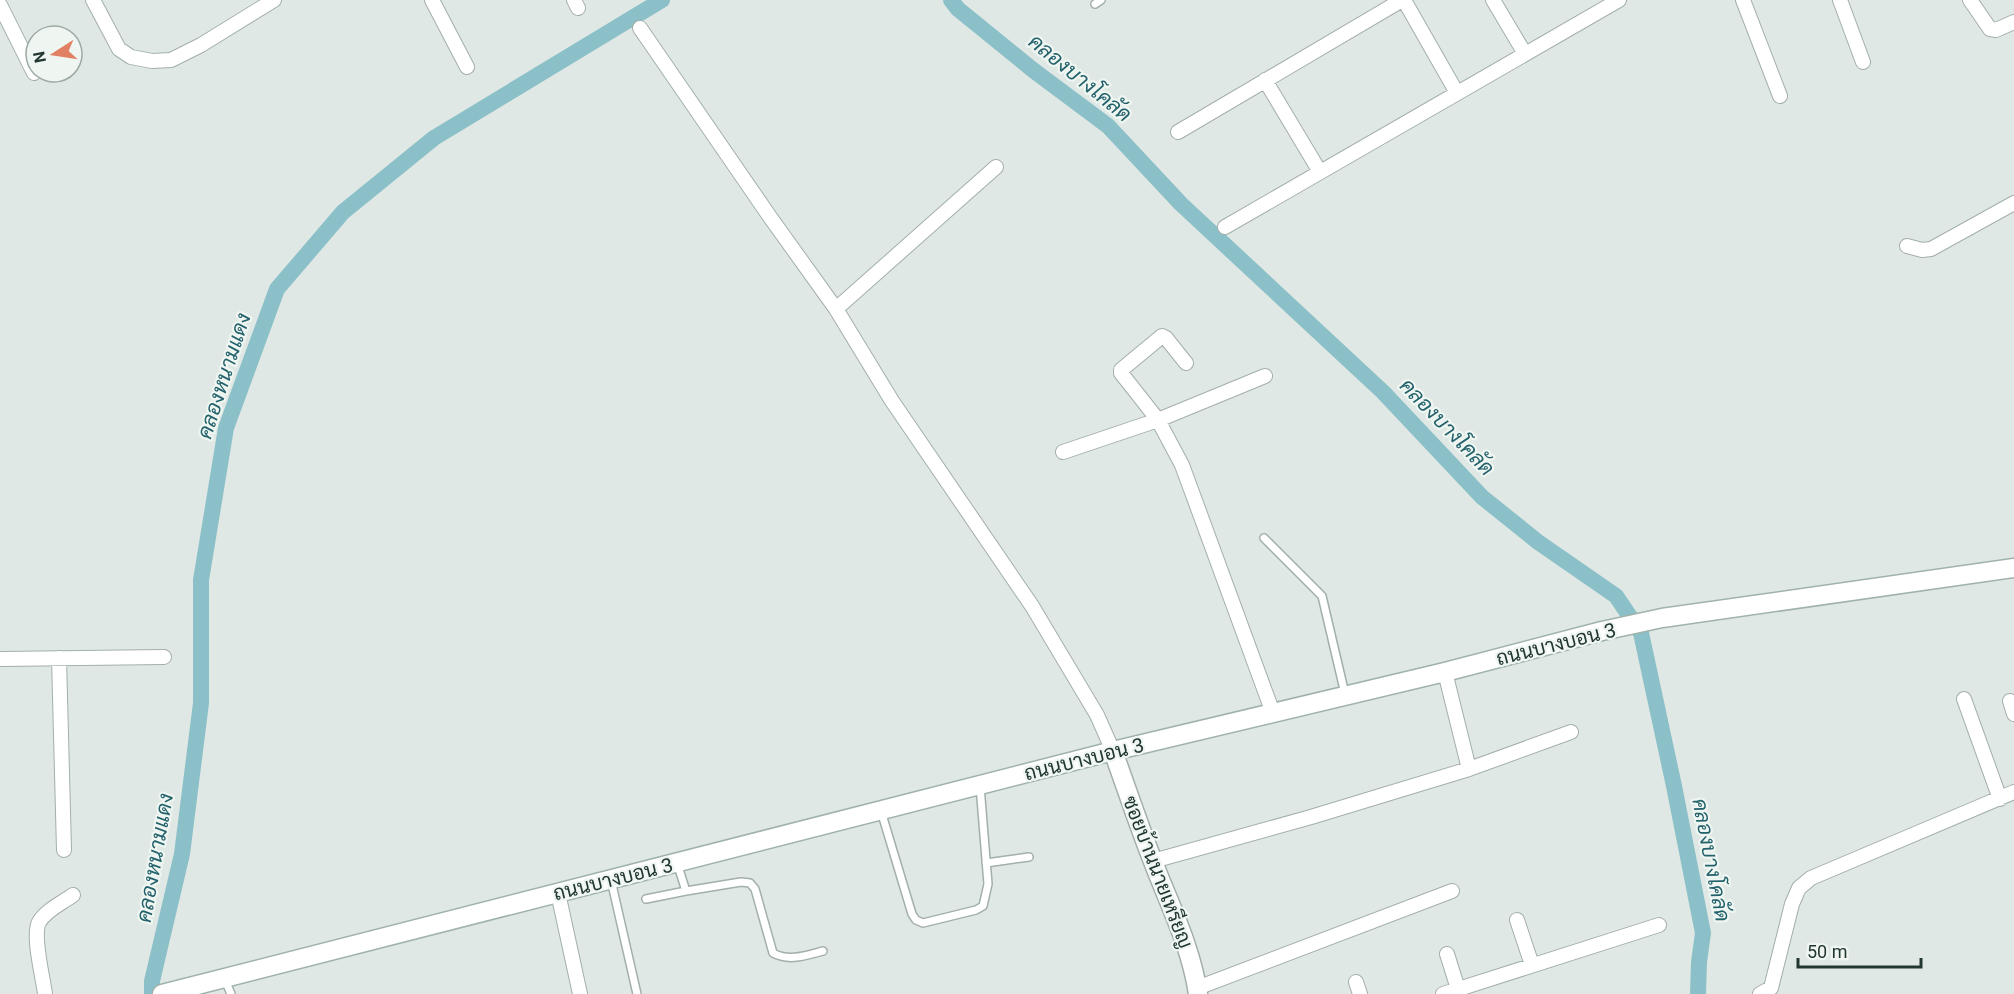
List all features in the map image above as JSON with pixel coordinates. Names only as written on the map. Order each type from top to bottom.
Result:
[{"type":"main road","name":"ถนนบางบอน 3","points":[[164,994],[227,986],[558,893],[1113,751],[1445,672],[1602,631],[1662,618],[2014,568]]},
{"type":"main road","name":"ซอยบ้านนายเหรียญ","points":[[1113,751],[1190,956],[1198,991]]},
{"type":"street","points":[[93,0],[119,49],[130,57],[152,61],[171,60],[201,45],[270,1]]},
{"type":"street","points":[[432,0],[467,67]]},
{"type":"street","points":[[1178,132],[1403,0],[1457,93]]},
{"type":"street","points":[[1493,0],[1525,54]]},
{"type":"street","points":[[1225,227],[1619,0]]},
{"type":"street","points":[[1743,0],[1780,96]]},
{"type":"street","points":[[1840,0],[1863,62]]},
{"type":"street","points":[[1970,0],[1990,29],[1996,30],[2014,22]]},
{"type":"street","points":[[0,5],[24,53]]},
{"type":"street","points":[[640,28],[836,309],[892,401],[1032,606],[1097,715],[1113,751]]},
{"type":"street","points":[[1266,80],[1320,172]]},
{"type":"street","points":[[836,309],[996,167]]},
{"type":"street","points":[[1907,246],[1922,250],[1946,243],[2014,203]]},
{"type":"street","points":[[1186,363],[1162,336],[1129,362],[1121,373],[1158,420],[1182,465],[1273,713]]},
{"type":"street","points":[[1063,452],[1158,420],[1265,376]]},
{"type":"street","points":[[0,659],[164,657]]},
{"type":"street","points":[[60,658],[64,850]]},
{"type":"street","points":[[1445,672],[1469,769]]},
{"type":"street","points":[[1964,699],[2000,799]]},
{"type":"street","points":[[1153,861],[1311,817],[1469,769],[1571,732]]},
{"type":"street","points":[[1760,994],[1771,988],[1792,904],[1799,888],[1811,878],[2014,792]]},
{"type":"street","points":[[1198,991],[1452,891]]},
{"type":"street","points":[[558,893],[580,994]]},
{"type":"street","points":[[45,994],[37,935],[39,923],[45,915],[73,896]]},
{"type":"street","points":[[1517,920],[1532,965]]},
{"type":"street","points":[[1443,994],[1659,925]]},
{"type":"street","points":[[1447,954],[1458,989]]},
{"type":"lane","points":[[1264,538],[1322,596],[1346,696]]},
{"type":"lane","points":[[881,811],[912,914],[916,920],[923,923],[976,910],[983,906],[988,884],[980,786]]},
{"type":"lane","points":[[986,863],[1029,857]]},
{"type":"lane","points":[[677,863],[686,891]]},
{"type":"lane","points":[[611,880],[637,994]]},
{"type":"lane","points":[[646,899],[741,882],[750,883],[755,889],[773,953],[789,958],[823,951]]},
{"type":"waterway","name":"คลองหนามแดง","points":[[152,994],[152,981],[182,854],[201,703],[201,580],[226,428],[277,289],[343,212],[434,138],[662,0]]},
{"type":"waterway","name":"คลองบางโคลัด","points":[[951,0],[958,9],[1033,70],[1108,126],[1181,204],[1383,392],[1482,497],[1538,542],[1616,596],[1641,633],[1674,786],[1703,933],[1698,994]]}]
